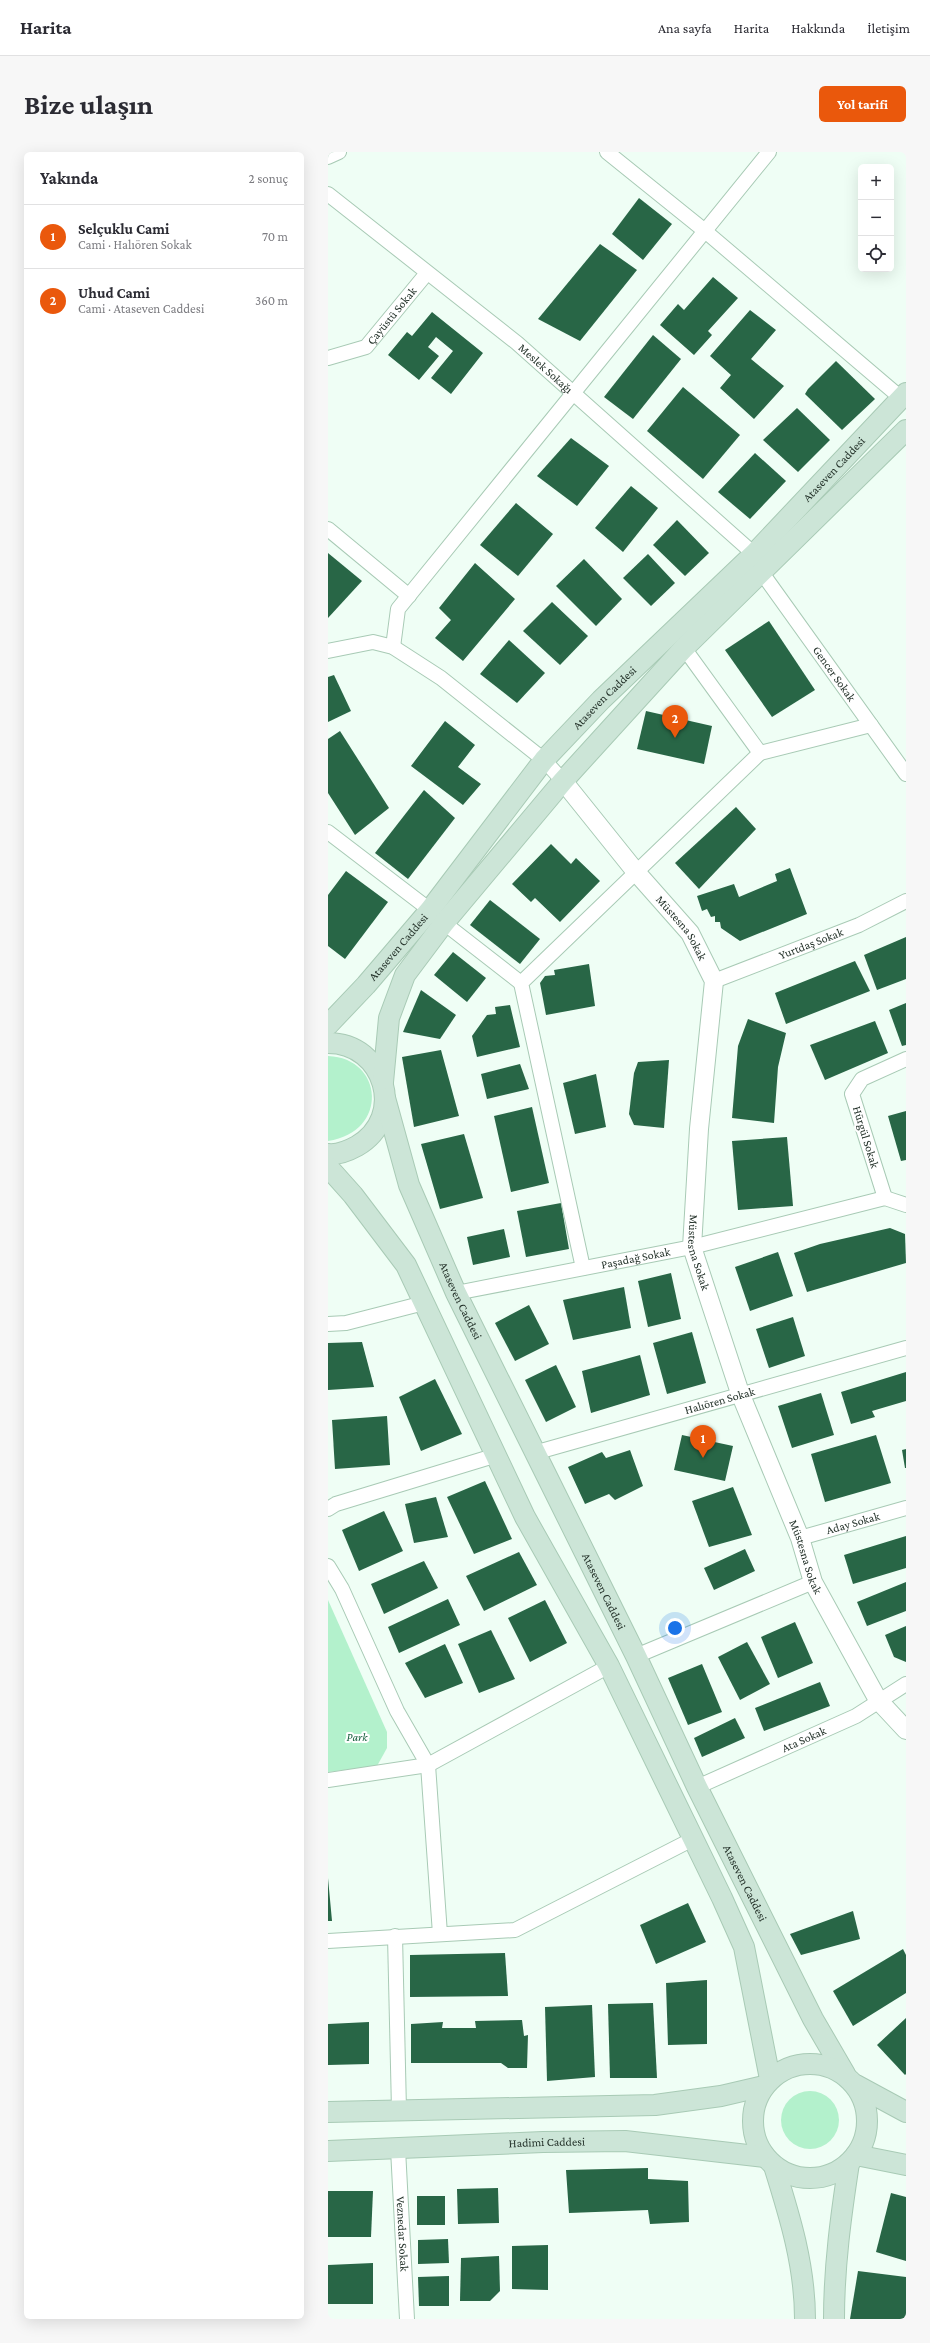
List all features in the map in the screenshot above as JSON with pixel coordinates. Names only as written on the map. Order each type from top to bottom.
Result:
[{"type":"main road","name":"Ataseven Caddesi","points":[[850,2080],[813,2019],[697,1787],[636,1656],[456,1293],[409,1185],[384,1090],[389,1018],[405,976],[437,916],[544,760],[602,700],[754,554],[903,396]]},
{"type":"main road","name":"Ataseven Caddesi","points":[[328,1025],[366,985],[437,916],[684,648],[906,430]]},
{"type":"main road","points":[[328,1043],[352,1047],[366,1056],[376,1067],[384,1090],[383,1115],[375,1130],[364,1142],[349,1151],[328,1154]]},
{"type":"main road","points":[[328,1167],[353,1195],[406,1265],[525,1517],[609,1666],[693,1839],[744,1948],[767,2083]]},
{"type":"main road","points":[[805,2319],[805,2291],[794,2231],[769,2162],[755,2140],[752,2122],[755,2103],[767,2083],[783,2070],[798,2064],[809,2063],[830,2067],[906,2112]]},
{"type":"main road","points":[[769,2162],[786,2173],[802,2178],[819,2178],[835,2172],[852,2159],[865,2138],[867,2119],[864,2100],[850,2080]]},
{"type":"main road","points":[[328,2112],[656,2105],[721,2096],[767,2083]]},
{"type":"main road","name":"Hadimi Caddesi","points":[[328,2152],[398,2150],[543,2142],[625,2141],[769,2162]]},
{"type":"main road","points":[[852,2159],[906,2165]]},
{"type":"main road","points":[[834,2319],[834,2283],[840,2222],[852,2159]]},
{"type":"street","points":[[328,157],[339,152]]},
{"type":"street","points":[[607,152],[705,231],[903,396]]},
{"type":"street","points":[[393,647],[398,609],[769,152]]},
{"type":"street","name":"Meslek Sokağı","points":[[328,194],[517,343],[754,554]]},
{"type":"street","name":"Çayüstü Sokak","points":[[328,358],[366,347],[427,273]]},
{"type":"street","points":[[328,529],[409,596]]},
{"type":"street","name":"Gencer Sokak","points":[[762,573],[906,774]]},
{"type":"street","points":[[328,650],[373,642],[393,647],[441,678],[544,760],[563,781]]},
{"type":"street","points":[[684,648],[760,753]]},
{"type":"street","points":[[521,983],[760,753],[871,725]]},
{"type":"street","name":"Müstesna Sokak","points":[[563,781],[636,872],[690,933],[714,981],[699,1129],[692,1246],[740,1393],[800,1538],[812,1582],[878,1700],[906,1730]]},
{"type":"street","points":[[328,832],[521,983],[582,1268]]},
{"type":"street","name":"Yurtdaş Sokak","points":[[714,981],[859,925],[906,901]]},
{"type":"street","name":"Hürgül Sokak","points":[[884,1198],[852,1094],[862,1079],[906,1059]]},
{"type":"street","points":[[884,1198],[906,1205]]},
{"type":"street","name":"Paşadağ Sokak","points":[[456,1293],[692,1246],[884,1198]]},
{"type":"street","points":[[328,1324],[346,1322],[424,1303]]},
{"type":"street","name":"Halıören Sokak","points":[[534,1453],[740,1393],[906,1348]]},
{"type":"street","points":[[328,1509],[336,1504],[497,1455]]},
{"type":"street","name":"Aday Sokak","points":[[800,1538],[906,1508]]},
{"type":"street","points":[[328,1566],[342,1589],[397,1711],[428,1765],[440,1934]]},
{"type":"street","points":[[636,1656],[812,1582]]},
{"type":"street","points":[[328,1780],[428,1765],[609,1666]]},
{"type":"street","name":"Ata Sokak","points":[[697,1787],[856,1716],[878,1700],[906,1684]]},
{"type":"street","points":[[328,1941],[515,1930],[693,1839]]},
{"type":"street","points":[[395,1936],[399,2110]]},
{"type":"street","name":"Veznedar Sokak","points":[[398,2150],[408,2319]]},
{"type":"green space","points":[[328,1056],[347,1060],[360,1069],[369,1081],[372,1096],[370,1111],[362,1124],[348,1135],[328,1141]]},
{"type":"green space","name":"Park","points":[[328,1600],[387,1732],[387,1748],[377,1766],[328,1772]]},
{"type":"green space","points":[[804,2091],[816,2091],[831,2099],[839,2114],[839,2126],[831,2141],[816,2149],[804,2149],[789,2141],[781,2126],[781,2114],[789,2099]]},
{"type":"building","points":[[639,198],[672,224],[643,260],[612,234]]},
{"type":"building","points":[[600,244],[637,270],[580,341],[538,319]]},
{"type":"building","points":[[713,277],[738,298],[708,331],[712,335],[694,355],[660,325],[678,304],[684,310]]},
{"type":"building","points":[[750,310],[776,330],[751,359],[784,386],[754,419],[720,388],[731,375],[710,356]]},
{"type":"building","points":[[432,312],[483,353],[451,394],[431,378],[453,351],[436,337],[428,347],[439,356],[419,380],[388,355],[407,332],[412,336]]},
{"type":"building","points":[[653,335],[681,359],[633,419],[604,397]]},
{"type":"building","points":[[836,361],[875,399],[842,430],[805,394],[808,389]]},
{"type":"building","points":[[683,387],[740,435],[703,479],[647,431]]},
{"type":"building","points":[[797,408],[830,440],[798,472],[763,440]]},
{"type":"building","points":[[571,438],[609,466],[577,506],[537,476]]},
{"type":"building","points":[[755,453],[786,481],[750,519],[718,492]]},
{"type":"building","points":[[631,486],[658,508],[623,552],[595,528]]},
{"type":"building","points":[[516,503],[553,534],[518,576],[480,545]]},
{"type":"building","points":[[677,520],[709,553],[685,576],[653,545]]},
{"type":"building","points":[[328,553],[362,581],[328,618]]},
{"type":"building","points":[[648,554],[675,583],[651,606],[623,578]]},
{"type":"building","points":[[584,559],[622,599],[596,626],[556,586]]},
{"type":"building","points":[[475,563],[515,599],[463,661],[435,638],[451,620],[439,608]]},
{"type":"building","points":[[552,602],[588,636],[560,665],[523,631]]},
{"type":"building","points":[[769,621],[815,690],[772,717],[725,650]]},
{"type":"building","points":[[509,640],[545,673],[517,703],[480,674]]},
{"type":"building","points":[[334,675],[351,711],[328,722],[328,677]]},
{"type":"building","points":[[646,711],[712,726],[704,764],[637,749]]},
{"type":"building","points":[[445,721],[475,745],[458,767],[481,784],[463,805],[411,766]]},
{"type":"building","points":[[340,731],[389,808],[355,835],[328,793],[328,739]]},
{"type":"building","points":[[424,790],[455,818],[408,879],[375,853]]},
{"type":"building","points":[[736,807],[756,829],[699,889],[675,863]]},
{"type":"building","points":[[551,844],[571,864],[576,858],[600,881],[560,922],[535,898],[531,902],[512,884]]},
{"type":"building","points":[[790,868],[807,914],[740,941],[721,928],[720,922],[715,922],[715,916],[711,917],[707,909],[702,911],[697,896],[734,884],[739,897],[777,881],[775,874]]},
{"type":"building","points":[[346,871],[388,902],[345,959],[328,946],[328,895]]},
{"type":"building","points":[[490,900],[540,939],[520,964],[470,925]]},
{"type":"building","points":[[906,937],[906,979],[877,990],[864,955]]},
{"type":"building","points":[[453,952],[486,978],[467,1002],[434,975]]},
{"type":"building","points":[[855,961],[870,991],[786,1024],[775,993]]},
{"type":"building","points":[[589,964],[595,1006],[546,1015],[540,983],[545,976],[555,975],[554,970]]},
{"type":"building","points":[[421,990],[456,1015],[440,1039],[403,1032]]},
{"type":"building","points":[[906,1003],[906,1045],[902,1046],[889,1010]]},
{"type":"building","points":[[510,1005],[520,1047],[477,1057],[472,1036],[487,1015],[496,1014],[495,1007]]},
{"type":"building","points":[[748,1019],[786,1033],[778,1067],[774,1123],[732,1118],[738,1046]]},
{"type":"building","points":[[875,1021],[888,1053],[825,1080],[810,1045]]},
{"type":"building","points":[[441,1050],[459,1116],[414,1127],[402,1057]]},
{"type":"building","points":[[669,1060],[664,1128],[634,1125],[629,1114],[634,1073],[638,1062]]},
{"type":"building","points":[[520,1064],[529,1089],[487,1099],[481,1074]]},
{"type":"building","points":[[596,1074],[606,1127],[575,1134],[563,1083]]},
{"type":"building","points":[[532,1107],[549,1183],[511,1192],[494,1116]]},
{"type":"building","points":[[906,1111],[906,1160],[901,1161],[888,1116]]},
{"type":"building","points":[[464,1134],[483,1198],[440,1209],[421,1144]]},
{"type":"building","points":[[787,1137],[793,1206],[738,1210],[732,1141]]},
{"type":"building","points":[[561,1203],[569,1249],[526,1257],[517,1211]]},
{"type":"building","points":[[890,1228],[905,1234],[906,1263],[807,1292],[794,1253],[820,1244]]},
{"type":"building","points":[[504,1229],[510,1257],[473,1265],[467,1237]]},
{"type":"building","points":[[778,1252],[793,1296],[750,1311],[735,1267]]},
{"type":"building","points":[[671,1273],[681,1319],[648,1327],[638,1281]]},
{"type":"building","points":[[624,1287],[631,1328],[573,1340],[563,1300]]},
{"type":"building","points":[[529,1305],[549,1344],[515,1361],[495,1323]]},
{"type":"building","points":[[793,1317],[805,1356],[769,1368],[756,1329]]},
{"type":"building","points":[[692,1332],[706,1383],[667,1394],[653,1343]]},
{"type":"building","points":[[362,1342],[374,1387],[328,1390],[328,1343]]},
{"type":"building","points":[[640,1355],[650,1395],[591,1413],[582,1371]]},
{"type":"building","points":[[556,1365],[576,1407],[546,1422],[525,1380]]},
{"type":"building","points":[[906,1372],[906,1401],[872,1411],[875,1417],[851,1424],[841,1392]]},
{"type":"building","points":[[435,1379],[462,1434],[421,1451],[399,1397]]},
{"type":"building","points":[[821,1393],[834,1435],[792,1448],[778,1406]]},
{"type":"building","points":[[387,1416],[390,1465],[335,1469],[332,1420]]},
{"type":"building","points":[[682,1435],[733,1446],[725,1481],[674,1470]]},
{"type":"building","points":[[876,1435],[891,1483],[825,1502],[811,1454]]},
{"type":"building","points":[[906,1449],[906,1468],[905,1468],[902,1450]]},
{"type":"building","points":[[630,1450],[643,1486],[615,1500],[609,1494],[585,1504],[568,1467],[602,1452],[606,1458]]},
{"type":"building","points":[[485,1481],[512,1539],[474,1554],[447,1497]]},
{"type":"building","points":[[733,1487],[752,1535],[709,1547],[692,1501]]},
{"type":"building","points":[[436,1497],[448,1537],[414,1543],[405,1504]]},
{"type":"building","points":[[384,1511],[403,1551],[359,1571],[342,1530]]},
{"type":"building","points":[[906,1536],[906,1568],[853,1584],[844,1555]]},
{"type":"building","points":[[745,1549],[755,1571],[714,1590],[704,1568]]},
{"type":"building","points":[[519,1552],[537,1585],[484,1611],[466,1576]]},
{"type":"building","points":[[424,1561],[438,1588],[384,1614],[371,1584]]},
{"type":"building","points":[[906,1582],[906,1611],[867,1626],[857,1602]]},
{"type":"building","points":[[448,1599],[460,1625],[399,1653],[388,1627]]},
{"type":"building","points":[[545,1600],[567,1643],[530,1662],[508,1618]]},
{"type":"building","points":[[795,1622],[813,1663],[778,1678],[761,1637]]},
{"type":"building","points":[[906,1626],[906,1662],[894,1657],[885,1635]]},
{"type":"building","points":[[491,1630],[515,1679],[479,1693],[458,1644]]},
{"type":"building","points":[[747,1642],[770,1684],[740,1700],[718,1657]]},
{"type":"building","points":[[445,1644],[463,1683],[425,1698],[405,1663]]},
{"type":"building","points":[[702,1664],[722,1712],[688,1725],[668,1678]]},
{"type":"building","points":[[820,1682],[830,1706],[764,1731],[755,1708]]},
{"type":"building","points":[[735,1718],[745,1738],[702,1757],[694,1738]]},
{"type":"building","points":[[328,1878],[332,1921],[328,1921]]},
{"type":"building","points":[[688,1903],[706,1942],[656,1964],[640,1925]]},
{"type":"building","points":[[853,1911],[860,1939],[801,1955],[790,1934]]},
{"type":"building","points":[[903,1949],[906,1955],[906,1993],[853,2026],[833,1991]]},
{"type":"building","points":[[505,1953],[508,1996],[410,1997],[410,1955]]},
{"type":"building","points":[[707,1980],[707,2044],[668,2045],[666,1983]]},
{"type":"building","points":[[653,2003],[657,2078],[610,2078],[608,2004]]},
{"type":"building","points":[[592,2005],[595,2077],[547,2081],[545,2007]]},
{"type":"building","points":[[906,2018],[906,2074],[905,2075],[877,2045]]},
{"type":"building","points":[[522,2020],[524,2036],[528,2035],[527,2068],[508,2068],[501,2063],[411,2063],[411,2024],[443,2022],[442,2028],[476,2028],[475,2021]]},
{"type":"building","points":[[369,2022],[369,2064],[328,2065],[328,2024]]},
{"type":"building","points":[[648,2168],[648,2179],[688,2181],[689,2222],[650,2224],[648,2210],[569,2213],[566,2170]]},
{"type":"building","points":[[498,2188],[499,2223],[458,2224],[457,2189]]},
{"type":"building","points":[[328,2191],[373,2191],[371,2237],[328,2237]]},
{"type":"building","points":[[891,2193],[906,2197],[906,2261],[876,2252]]},
{"type":"building","points":[[417,2196],[445,2196],[445,2225],[417,2225]]},
{"type":"building","points":[[448,2239],[449,2263],[418,2264],[418,2240]]},
{"type":"building","points":[[548,2245],[548,2290],[512,2289],[512,2246]]},
{"type":"building","points":[[499,2256],[500,2291],[490,2301],[460,2301],[461,2258]]},
{"type":"building","points":[[373,2263],[373,2304],[328,2304],[328,2265]]},
{"type":"building","points":[[858,2271],[906,2277],[906,2319],[850,2319]]},
{"type":"building","points":[[449,2276],[449,2306],[419,2306],[418,2277]]},
{"type":"place","name":"Uhud Cami","points":[[675,738]]},
{"type":"place","name":"Selçuklu Cami","points":[[703,1458]]}]
